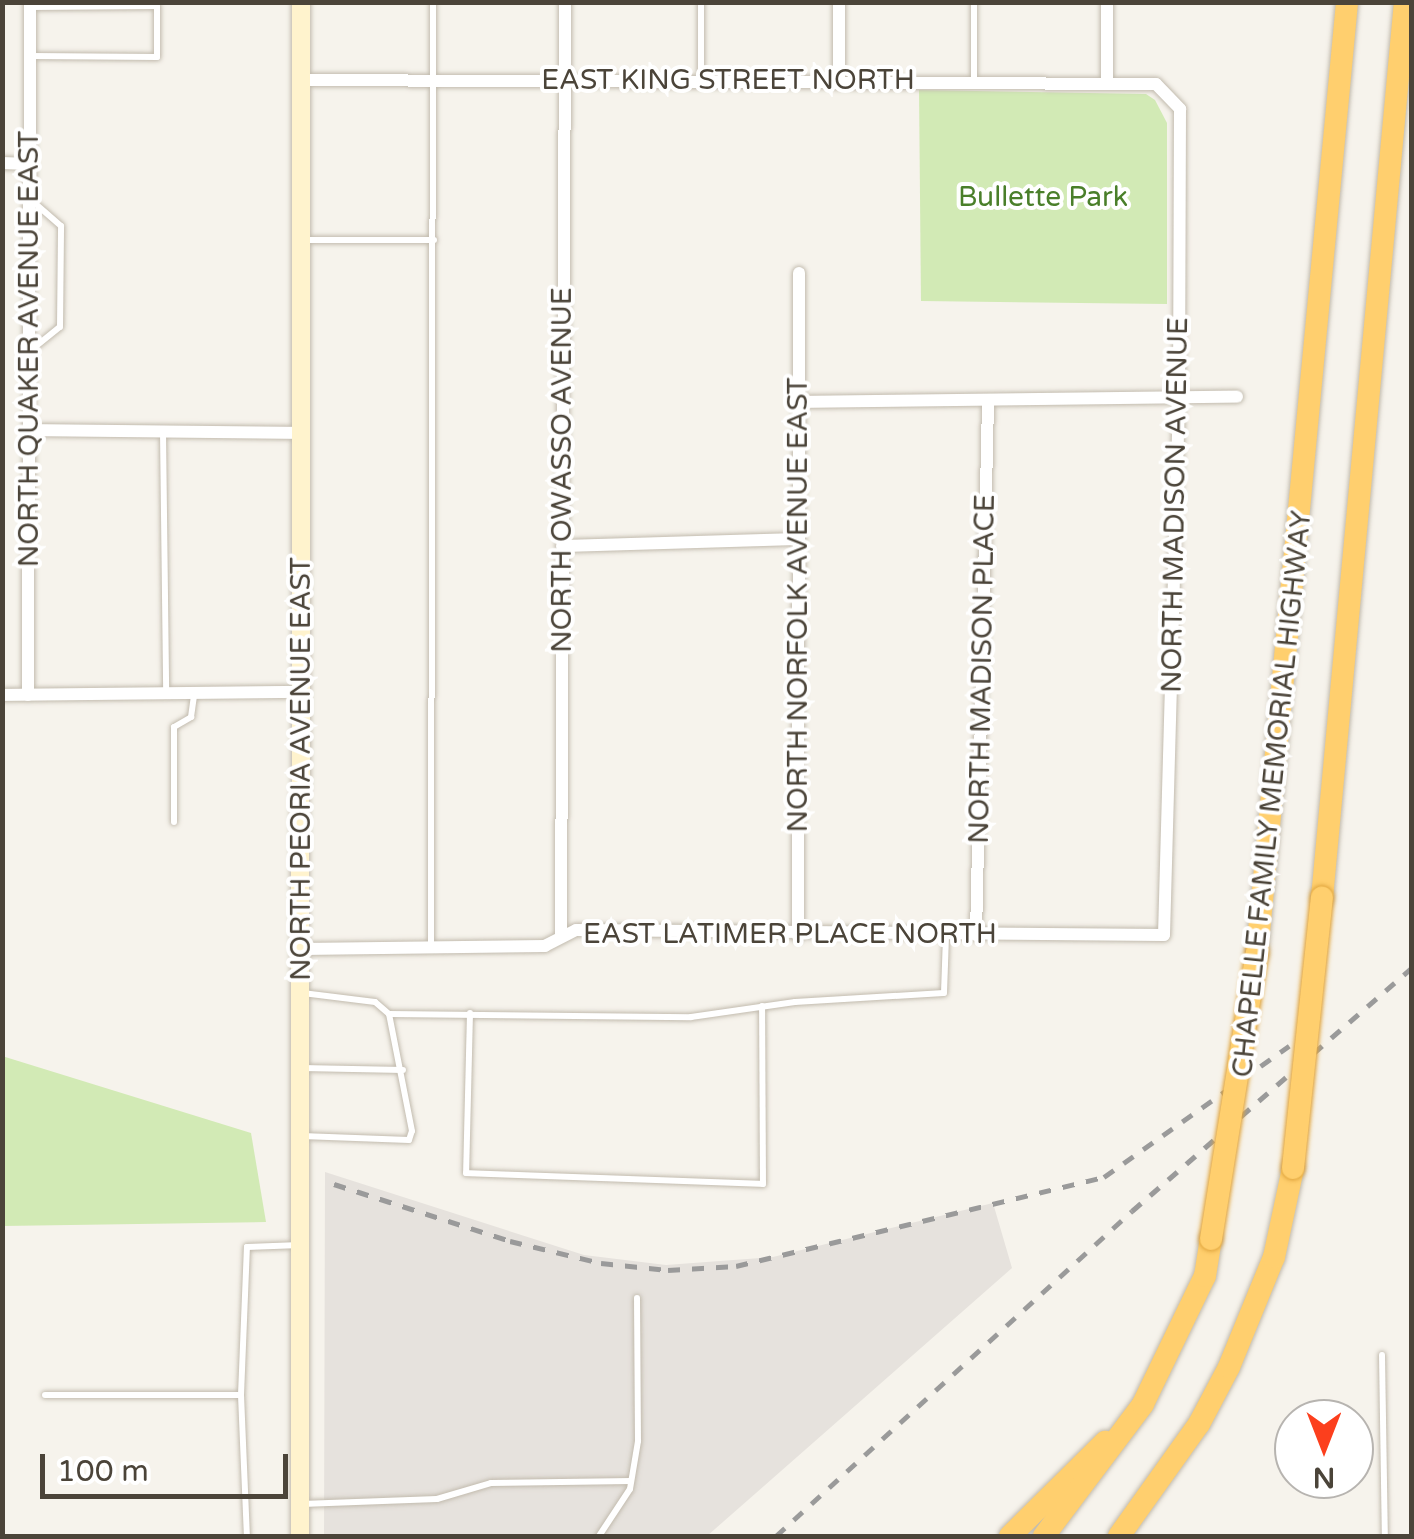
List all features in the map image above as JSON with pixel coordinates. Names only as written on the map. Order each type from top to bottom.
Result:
[{"type":"highway","name":"CHAPELLE FAMILY MEMORIAL HIGHWAY","points":[[1044,1536],[1143,1404],[1205,1276],[1238,1105],[1257,953],[1347,2]]},
{"type":"highway","name":"CHAPELLE FAMILY MEMORIAL HIGHWAY","points":[[1119,1536],[1188,1440],[1229,1367],[1274,1256],[1292,1168],[1322,898],[1405,2]]},
{"type":"highway","points":[[1010,1536],[1143,1404]]},
{"type":"main road","name":"NORTH PEORIA AVENUE EAST","points":[[300,1536],[301,2]]},
{"type":"street","name":"NORTH OWASSO AVENUE","points":[[561,937],[564,2]]},
{"type":"street","points":[[839,2],[839,78]]},
{"type":"street","points":[[1107,2],[1107,84]]},
{"type":"street","name":"NORTH QUAKER AVENUE EAST","points":[[28,695],[30,5]]},
{"type":"street","name":"EAST KING STREET NORTH","points":[[300,80],[839,78],[1156,84]]},
{"type":"street","name":"NORTH MADISON AVENUE","points":[[1156,84],[1180,108],[1179,398],[1164,935]]},
{"type":"street","points":[[2,163],[30,164]]},
{"type":"street","name":"NORTH NORFOLK AVENUE EAST","points":[[798,936],[799,273]]},
{"type":"street","points":[[798,402],[988,404],[1236,397]]},
{"type":"street","name":"NORTH MADISON PLACE","points":[[976,935],[988,404]]},
{"type":"street","points":[[29,430],[302,432]]},
{"type":"street","points":[[562,546],[799,540]]},
{"type":"street","points":[[2,696],[300,692]]},
{"type":"street","name":"EAST LATIMER PLACE NORTH","points":[[301,949],[544,946],[576,930],[798,936],[1164,935]]},
{"type":"lane","points":[[431,947],[434,2]]},
{"type":"lane","points":[[702,2],[702,80]]},
{"type":"lane","points":[[974,2],[974,82]]},
{"type":"lane","points":[[30,5],[157,6],[157,57],[30,56]]},
{"type":"lane","points":[[29,352],[60,328],[61,226],[30,199]]},
{"type":"lane","points":[[302,240],[434,240]]},
{"type":"lane","points":[[163,432],[166,694]]},
{"type":"lane","points":[[174,822],[174,727],[191,717],[194,694]]},
{"type":"lane","points":[[389,1014],[691,1016],[762,1006],[944,993],[946,935]]},
{"type":"lane","points":[[301,994],[375,1002],[389,1014],[404,1070],[409,1140],[301,1136]]},
{"type":"lane","points":[[470,1013],[466,1173],[763,1184],[762,1006]]},
{"type":"lane","points":[[301,1068],[404,1070]]},
{"type":"lane","points":[[247,1536],[241,1395],[247,1248],[301,1244]]},
{"type":"lane","points":[[599,1536],[616,1517],[632,1481],[638,1441],[637,1298]]},
{"type":"lane","points":[[1382,1355],[1385,1536]]},
{"type":"lane","points":[[45,1395],[241,1395]]},
{"type":"lane","points":[[300,1504],[437,1498],[491,1483],[632,1481]]},
{"type":"shaded area","points":[[325,1172],[584,1255],[666,1265],[773,1257],[993,1203],[1012,1268],[707,1536],[324,1536]]},
{"type":"green space","name":"Bullette Park","points":[[919,90],[1146,94],[1155,100],[1167,123],[1167,304],[921,301]]},
{"type":"green space","points":[[2,1056],[251,1133],[266,1222],[3,1226]]},
{"type":"railway","points":[[776,1536],[1132,1211],[1412,968]]},
{"type":"railway","points":[[334,1184],[510,1241],[601,1263],[668,1270],[736,1266],[1104,1177],[1289,1046]]}]
